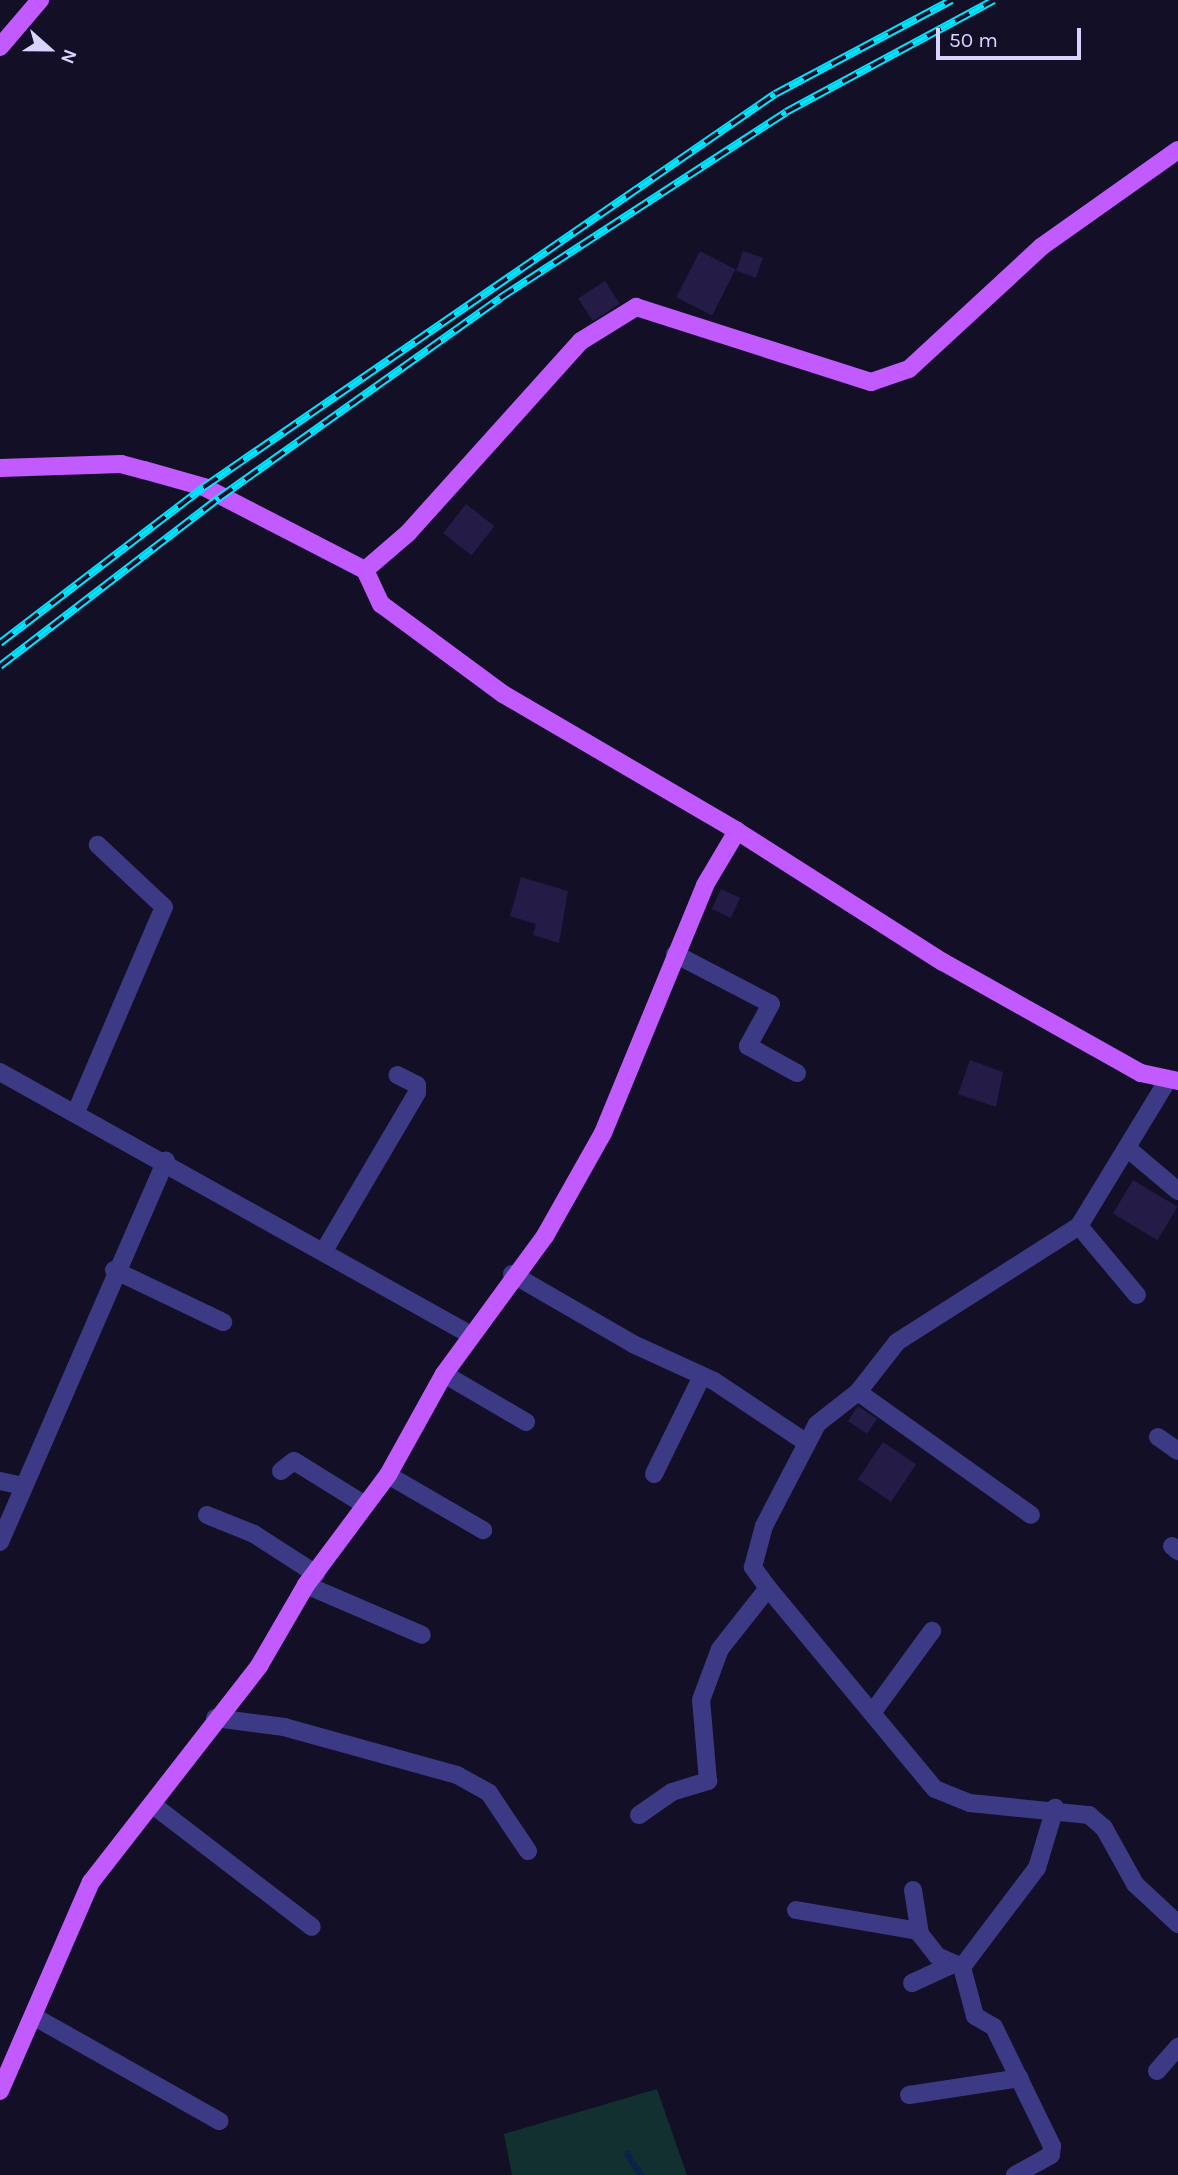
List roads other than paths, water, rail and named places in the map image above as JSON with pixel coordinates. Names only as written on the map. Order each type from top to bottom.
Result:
[{"type":"main road","points":[[0,47],[40,0]]},
{"type":"main road","points":[[365,570],[408,533],[581,341],[636,307],[871,382],[909,369],[1041,247],[1178,150]]},
{"type":"main road","points":[[0,468],[132,467],[204,487],[365,570],[381,604],[503,694],[737,831],[943,962],[1172,1082]]},
{"type":"main road","points":[[0,2091],[92,1882],[153,1805],[215,1718],[259,1666],[311,1579],[388,1475],[444,1374],[512,1274],[545,1236],[603,1133],[675,954],[737,831]]},
{"type":"street","points":[[76,1112],[164,907],[98,845]]},
{"type":"street","points":[[675,954],[771,1004],[748,1046],[797,1073]]},
{"type":"street","points":[[0,1072],[325,1249],[471,1335]]},
{"type":"street","points":[[325,1249],[417,1093],[418,1085],[397,1075]]},
{"type":"street","points":[[1172,1082],[1079,1226],[897,1342],[858,1392],[817,1424],[764,1525],[753,1567],[872,1713],[942,1793],[970,1803],[1083,1811],[1100,1823],[1135,1884],[1178,1924]]},
{"type":"street","points":[[1127,1148],[1178,1191]]},
{"type":"street","points":[[0,1542],[114,1270],[166,1161]]},
{"type":"street","points":[[1079,1226],[1137,1295]]},
{"type":"street","points":[[114,1270],[223,1322]]},
{"type":"street","points":[[512,1274],[702,1376],[807,1443]]},
{"type":"street","points":[[444,1374],[526,1422]]},
{"type":"street","points":[[654,1474],[702,1376]]},
{"type":"street","points":[[858,1392],[1031,1515]]},
{"type":"street","points":[[1158,1437],[1178,1451]]},
{"type":"street","points":[[281,1471],[294,1461],[365,1505]]},
{"type":"street","points":[[388,1475],[483,1530]]},
{"type":"street","points":[[0,1481],[23,1486]]},
{"type":"street","points":[[207,1515],[254,1534],[311,1579],[422,1635]]},
{"type":"street","points":[[639,1815],[672,1791],[708,1781],[701,1700],[720,1649],[768,1588]]},
{"type":"street","points":[[872,1713],[932,1631]]},
{"type":"street","points":[[215,1718],[284,1727],[457,1774],[489,1793],[528,1851]]},
{"type":"street","points":[[153,1805],[312,1927]]},
{"type":"street","points":[[912,1983],[957,1966],[1037,1868],[1055,1808]]},
{"type":"street","points":[[913,1890],[919,1931]]},
{"type":"street","points":[[796,1910],[919,1931],[957,1966],[975,2016],[994,2027],[1053,2152],[1015,2175]]},
{"type":"street","points":[[33,2016],[219,2121]]},
{"type":"street","points":[[1157,2071],[1178,2047]]},
{"type":"street","points":[[909,2095],[1020,2078]]},
{"type":"waterway","points":[[627,2154],[641,2175]]},
{"type":"railway","points":[[0,643],[204,487],[775,94],[952,0]]},
{"type":"railway","points":[[0,666],[219,498],[500,298],[786,112],[994,0]]}]
